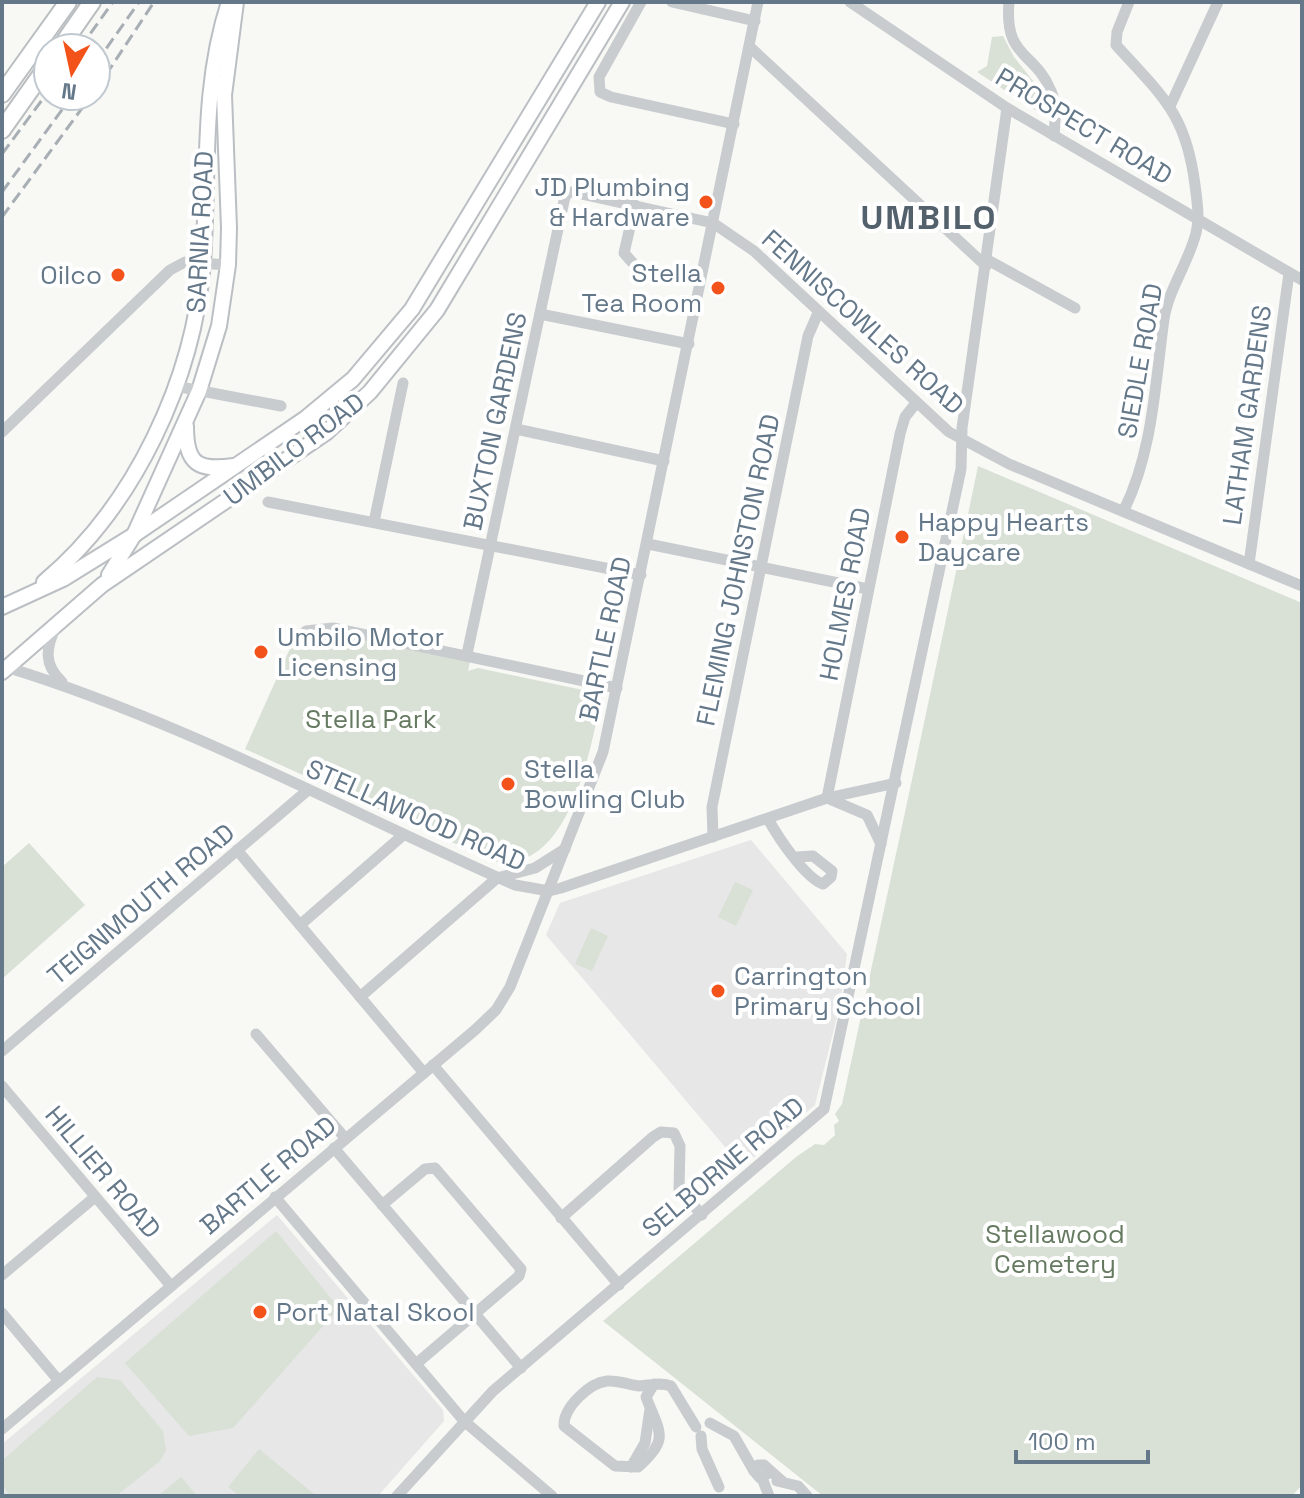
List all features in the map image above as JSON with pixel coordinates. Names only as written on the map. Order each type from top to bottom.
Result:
[{"type":"highway","points":[[2,94],[68,2]]},
{"type":"highway","points":[[71,32],[92,2]]},
{"type":"highway","points":[[2,130],[32,88]]},
{"type":"main road","name":"SARNIA ROAD","points":[[22,599],[67,562],[118,496],[142,458],[175,386],[195,323],[203,263],[207,116],[229,2]]},
{"type":"main road","name":"SARNIA ROAD","points":[[102,585],[134,535],[186,421],[199,391],[219,326],[228,265],[224,95],[236,2]]},
{"type":"main road","name":"UMBILO ROAD","points":[[22,599],[63,579],[134,535],[325,404],[389,339],[433,275],[598,2]]},
{"type":"main road","name":"UMBILO ROAD","points":[[4,670],[60,618],[102,585],[327,432],[393,368],[437,310],[622,2]]},
{"type":"main road","points":[[186,421],[187,448],[197,463],[212,468],[237,465]]},
{"type":"main road","points":[[2,607],[22,599]]},
{"type":"street","points":[[641,2],[599,77],[600,92],[734,124]]},
{"type":"street","points":[[672,2],[755,21]]},
{"type":"street","name":"BARTLE ROAD","points":[[2,1429],[486,1020],[504,999],[599,765],[648,544],[758,2]]},
{"type":"street","name":"PROSPECT ROAD","points":[[850,2],[1007,108],[1302,280]]},
{"type":"street","points":[[1009,2],[1008,26],[1015,47],[1051,91],[1054,136]]},
{"type":"street","points":[[1129,2],[1117,32],[1116,45],[1171,104],[1187,137],[1198,219]]},
{"type":"street","points":[[1171,104],[1218,2]]},
{"type":"street","points":[[750,47],[986,262],[1075,308]]},
{"type":"street","name":"SELBORNE ROAD","points":[[397,1496],[464,1421],[521,1368],[824,1109],[961,469],[962,428],[1007,108]]},
{"type":"street","name":"FENNISCOWLES ROAD","points":[[565,196],[576,192],[713,223],[754,251],[916,403],[963,440],[1009,464],[1302,586]]},
{"type":"street","name":"BUXTON GARDENS","points":[[467,654],[565,196]]},
{"type":"street","points":[[632,262],[624,253],[635,205]]},
{"type":"street","name":"SIEDLE ROAD","points":[[1124,510],[1143,467],[1169,296],[1194,239],[1198,219]]},
{"type":"street","points":[[2,432],[170,270],[185,262],[228,265]]},
{"type":"street","name":"LATHAM GARDENS","points":[[1249,564],[1289,273]]},
{"type":"street","name":"FLEMING JOHNSTON ROAD","points":[[713,837],[712,807],[808,336],[818,313]]},
{"type":"street","points":[[540,314],[689,344]]},
{"type":"street","points":[[374,522],[403,383]]},
{"type":"street","points":[[175,386],[281,406]]},
{"type":"street","name":"HOLMES ROAD","points":[[827,798],[900,434],[905,417],[916,403]]},
{"type":"street","points":[[516,429],[664,461]]},
{"type":"street","points":[[268,502],[641,575]]},
{"type":"street","points":[[648,544],[868,589]]},
{"type":"street","points":[[60,618],[47,655],[53,673],[66,686]]},
{"type":"street","points":[[306,631],[333,628],[617,688]]},
{"type":"street","name":"STELLAWOOD ROAD","points":[[4,670],[66,686],[308,790],[402,836],[524,888],[549,891],[827,798],[896,783]]},
{"type":"street","name":"TEIGNMOUTH ROAD","points":[[2,1051],[308,790]]},
{"type":"street","points":[[827,798],[867,815],[882,846]]},
{"type":"street","points":[[768,819],[779,838],[797,857]]},
{"type":"street","points":[[300,925],[402,836]]},
{"type":"street","points":[[360,997],[497,878],[535,868],[566,848]]},
{"type":"street","points":[[237,850],[360,997],[428,1069],[619,1285]]},
{"type":"street","points":[[256,1034],[345,1138]]},
{"type":"street","name":"HILLIER ROAD","points":[[2,1086],[171,1286]]},
{"type":"street","points":[[561,1218],[653,1137],[666,1132],[674,1133],[679,1141],[679,1189],[702,1215]]},
{"type":"street","points":[[334,1148],[521,1368]]},
{"type":"street","points":[[382,1205],[429,1167],[435,1168],[521,1271],[416,1364]]},
{"type":"street","points":[[2,1275],[95,1197]]},
{"type":"street","points":[[275,1197],[464,1421],[552,1496]]},
{"type":"street","points":[[2,1313],[7,1328],[59,1381]]},
{"type":"street","points":[[654,1384],[647,1393],[649,1404],[645,1443],[629,1469],[615,1466],[594,1452],[563,1422],[591,1388],[610,1381],[654,1384],[675,1389],[689,1411],[707,1428],[734,1436],[763,1473],[801,1488],[807,1496]]},
{"type":"street","points":[[629,1384],[649,1404]]},
{"type":"street","points":[[707,1428],[702,1449],[719,1487]]},
{"type":"street","points":[[763,1473],[769,1496]]},
{"type":"shaded area","name":"Carrington Primary School","points":[[751,840],[847,954],[840,1005],[815,1105],[742,1167],[546,935],[560,903]]},
{"type":"shaded area","name":"Port Natal Skool","points":[[277,1215],[443,1410],[444,1421],[378,1496],[2,1496],[2,1444]]},
{"type":"green space","points":[[1003,36],[1014,57],[1045,96],[1041,114],[977,72],[987,66],[992,37]]},
{"type":"green space","name":"Stellawood Cemetery","points":[[978,466],[1302,603],[1302,1485],[1292,1496],[823,1496],[603,1321],[796,1157],[815,1144],[824,1145],[835,1135],[834,1125],[839,1121],[835,1114],[842,1104]]},
{"type":"green space","name":"Stella Park","points":[[332,631],[470,662],[468,671],[478,668],[602,694],[583,774],[572,803],[559,828],[541,848],[520,860],[494,861],[245,749],[292,644],[317,632]]},
{"type":"green space","points":[[29,843],[85,905],[2,979],[2,867]]},
{"type":"green space","points":[[735,882],[753,890],[736,926],[718,917]]},
{"type":"green space","points":[[591,928],[608,936],[592,971],[575,964]]},
{"type":"green space","points":[[276,1231],[339,1308],[233,1428],[189,1436],[125,1363]]},
{"type":"green space","points":[[97,1377],[120,1380],[163,1431],[166,1450],[160,1461],[116,1496],[10,1496],[2,1485],[4,1459]]},
{"type":"green space","points":[[259,1449],[313,1496],[240,1496],[228,1487]]},
{"type":"green space","points":[[181,1477],[197,1496],[158,1496]]},
{"type":"railway","points":[[91,32],[113,2]]},
{"type":"railway","points":[[112,40],[139,2]]},
{"type":"railway","points":[[112,66],[154,2]]},
{"type":"railway","points":[[2,154],[33,112]]},
{"type":"railway","points":[[2,192],[60,112]]},
{"type":"railway","points":[[2,217],[79,112]]},
{"type":"place","name":"JD Plumbing & Hardware","points":[[706,202]]},
{"type":"place","name":"Oilco","points":[[118,275]]},
{"type":"place","name":"Stella Tea Room","points":[[718,288]]},
{"type":"place","name":"Happy Hearts Daycare","points":[[902,537]]},
{"type":"place","name":"Umbilo Motor Licensing","points":[[261,652]]},
{"type":"place","name":"Stella Bowling Club","points":[[508,784]]},
{"type":"place","name":"Carrington Primary School","points":[[718,991]]},
{"type":"place","name":"Port Natal Skool","points":[[260,1312]]},
{"type":"district","name":"UMBILO","points":[[929,217]]}]
